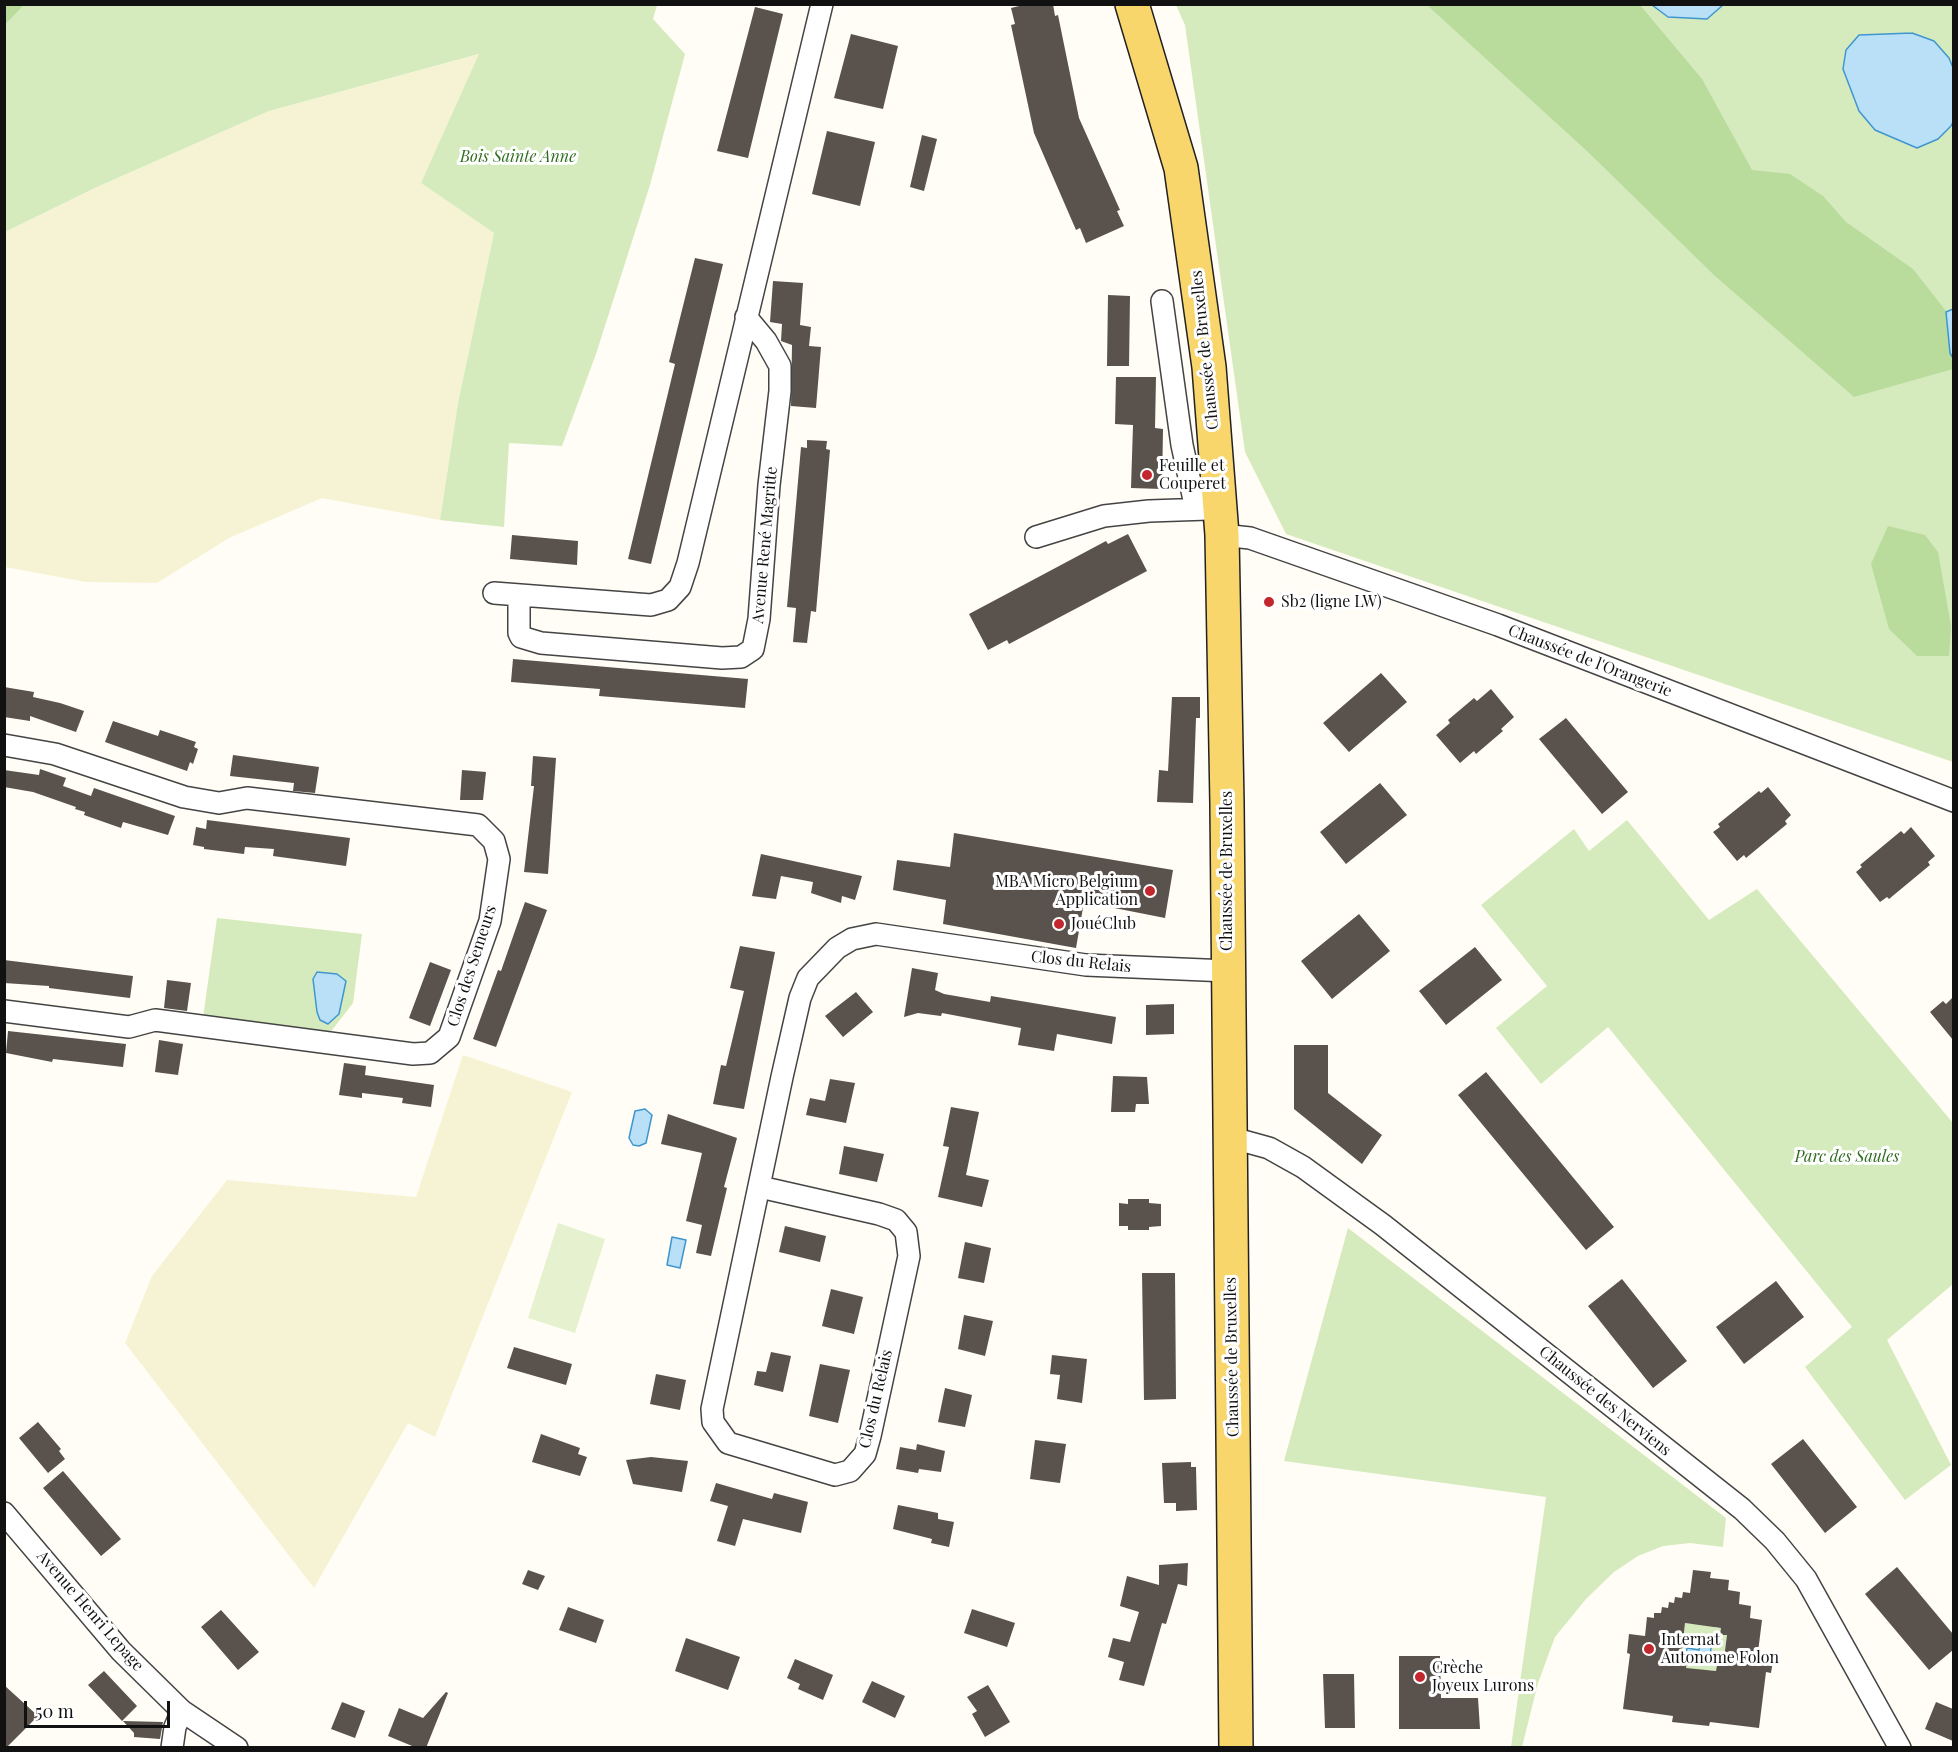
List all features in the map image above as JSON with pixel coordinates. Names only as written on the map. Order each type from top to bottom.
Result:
[{"type":"main road","name":"Chaussée de Bruxelles","points":[[1132,4],[1181,168],[1209,367],[1228,970],[1236,1748]]},
{"type":"street","points":[[494,593],[651,605],[674,595],[688,563],[822,4]]},
{"type":"street","points":[[1162,301],[1182,445],[1212,518]]},
{"type":"street","name":"Avenue René Magritte","points":[[519,596],[519,633],[521,637],[541,643],[722,658],[741,657],[753,649],[759,619],[780,391],[780,366],[766,341],[746,317]]},
{"type":"street","name":"Chaussée de l'Orangerie","points":[[1036,537],[1104,516],[1212,518],[1250,538],[1509,629],[1953,801]]},
{"type":"street","name":"Clos des Semeurs","points":[[4,746],[55,754],[184,797],[219,803],[247,798],[478,825],[494,841],[499,859],[490,921],[449,1037],[430,1053],[413,1054],[155,1020],[129,1027],[4,1011]]},
{"type":"street","name":"Clos du Relais","points":[[760,1188],[879,1214],[896,1220],[906,1232],[909,1256],[870,1436],[865,1454],[850,1471],[835,1474],[742,1449],[728,1443],[713,1422],[712,1409],[716,1388],[800,998],[808,978],[823,961],[852,939],[863,935],[887,934],[1086,965],[1228,970]]},
{"type":"street","name":"Chaussée des Nerviens","points":[[1228,1137],[1269,1148],[1303,1167],[1383,1225],[1742,1509],[1775,1541],[1806,1579],[1900,1748]]},
{"type":"street","name":"Avenue Henri Lepage","points":[[7,1524],[121,1651],[182,1711],[237,1748]]},
{"type":"street","points":[[172,1748],[175,1727],[182,1711]]},
{"type":"shaded area","points":[[480,54],[421,183],[494,233],[458,403],[440,520],[322,498],[229,538],[157,583],[86,582],[5,567],[5,232],[97,187],[269,111]]},
{"type":"shaded area","points":[[463,1055],[572,1092],[435,1437],[408,1423],[314,1588],[125,1343],[152,1276],[227,1180],[416,1197]]},
{"type":"green space","points":[[4,5],[24,5],[5,25]]},
{"type":"green space","name":"Bois Sainte Anne","points":[[24,5],[657,5],[653,19],[685,54],[650,185],[596,354],[562,446],[509,443],[504,527],[440,520],[458,403],[494,233],[421,183],[479,54],[269,111],[97,187],[5,232],[5,25]]},
{"type":"green space","points":[[1176,5],[1953,5],[1953,762],[1286,534],[1245,452],[1185,25]]},
{"type":"green space","points":[[1427,5],[1640,5],[1702,79],[1752,170],[1790,174],[1823,196],[1846,222],[1913,269],[1946,311],[1953,369],[1854,397],[1714,275],[1587,151]]},
{"type":"green space","points":[[1888,526],[1925,535],[1938,552],[1951,626],[1949,656],[1917,656],[1889,629],[1871,564]]},
{"type":"green space","name":"Parc des Saules","points":[[1627,820],[1709,920],[1757,889],[1953,1123],[1953,1284],[1887,1340],[1951,1465],[1905,1500],[1805,1367],[1852,1327],[1608,1027],[1541,1084],[1496,1028],[1547,986],[1481,905],[1574,829],[1589,851]]},
{"type":"green space","points":[[217,918],[362,934],[353,1003],[329,1034],[203,1018]]},
{"type":"green space","points":[[558,1223],[605,1239],[575,1333],[528,1318]]},
{"type":"green space","points":[[1348,1228],[1726,1518],[1723,1547],[1690,1543],[1663,1546],[1638,1556],[1614,1572],[1586,1599],[1555,1637],[1538,1683],[1522,1747],[1511,1747],[1546,1497],[1284,1461]]},
{"type":"green space","points":[[1692,1618],[1716,1622],[1715,1628],[1721,1628],[1721,1635],[1727,1635],[1723,1666],[1717,1665],[1716,1671],[1710,1670],[1709,1676],[1685,1673],[1687,1661],[1681,1660],[1685,1623],[1691,1624]]},
{"type":"water","points":[[1652,5],[1723,5],[1707,19],[1668,17]]},
{"type":"water","points":[[1912,33],[1934,41],[1949,58],[1954,70],[1954,120],[1938,139],[1917,148],[1875,130],[1859,111],[1843,69],[1846,50],[1859,35]]},
{"type":"water","points":[[1954,309],[1953,358],[1950,353],[1946,312]]},
{"type":"water","points":[[317,972],[337,974],[346,981],[339,1014],[328,1024],[320,1020],[317,1012],[313,979]]},
{"type":"water","points":[[645,1109],[652,1115],[646,1143],[639,1146],[633,1145],[629,1138],[635,1111]]},
{"type":"water","points":[[672,1237],[686,1240],[680,1268],[667,1265]]},
{"type":"water","points":[[1701,1639],[1712,1640],[1709,1664],[1685,1660],[1687,1648],[1699,1650]]},
{"type":"building","points":[[1027,4],[1053,4],[1055,16],[1058,15],[1079,118],[1120,210],[1117,211],[1124,226],[1086,243],[1080,228],[1076,230],[1034,133],[1011,25],[1015,24],[1011,8]]},
{"type":"building","points":[[755,7],[783,14],[748,158],[717,151]]},
{"type":"building","points":[[851,34],[898,46],[883,109],[834,98]]},
{"type":"building","points":[[827,131],[875,142],[860,206],[812,194]]},
{"type":"building","points":[[922,135],[937,139],[924,191],[910,187]]},
{"type":"building","points":[[695,258],[723,264],[651,564],[628,559],[675,364],[669,362]]},
{"type":"building","points":[[773,281],[803,283],[800,325],[811,327],[809,346],[821,347],[816,408],[791,406],[792,345],[781,341],[782,324],[770,322]]},
{"type":"building","points":[[1108,295],[1130,296],[1129,366],[1107,366]]},
{"type":"building","points":[[1116,377],[1156,377],[1155,428],[1163,429],[1162,489],[1131,488],[1133,425],[1115,424]]},
{"type":"building","points":[[807,440],[827,441],[826,449],[830,450],[816,612],[811,611],[807,643],[793,642],[796,608],[787,607],[801,447],[807,448]]},
{"type":"building","points":[[1128,534],[1147,571],[1009,644],[1007,640],[988,650],[969,614],[1106,541],[1108,544]]},
{"type":"building","points":[[512,535],[578,541],[577,565],[510,559]]},
{"type":"building","points":[[513,659],[748,679],[745,708],[599,696],[600,689],[511,682]]},
{"type":"building","points":[[1381,673],[1407,702],[1349,752],[1323,723]]},
{"type":"building","points":[[4,687],[34,692],[33,697],[84,711],[76,732],[30,716],[30,721],[4,717]]},
{"type":"building","points":[[1491,689],[1514,717],[1501,729],[1503,731],[1476,754],[1474,751],[1460,763],[1436,735],[1450,723],[1448,720],[1474,698],[1477,701]]},
{"type":"building","points":[[1172,697],[1200,697],[1200,718],[1196,718],[1193,803],[1157,802],[1159,770],[1168,771]]},
{"type":"building","points":[[1566,718],[1628,792],[1602,814],[1539,739]]},
{"type":"building","points":[[113,721],[158,736],[160,730],[196,742],[194,747],[198,749],[193,764],[190,762],[187,771],[105,742]]},
{"type":"building","points":[[233,755],[319,767],[315,793],[293,791],[294,783],[230,776]]},
{"type":"building","points":[[533,756],[556,758],[548,874],[524,872],[534,786],[531,786]]},
{"type":"building","points":[[40,769],[66,778],[63,786],[91,796],[94,788],[175,816],[168,835],[123,822],[121,828],[84,815],[85,812],[75,809],[76,807],[33,792],[4,787],[4,770],[39,775]]},
{"type":"building","points":[[462,770],[486,772],[483,800],[460,800]]},
{"type":"building","points":[[1380,783],[1407,815],[1346,864],[1320,832]]},
{"type":"building","points":[[1768,787],[1791,815],[1785,821],[1787,824],[1746,858],[1744,855],[1737,861],[1713,832],[1720,827],[1718,824],[1759,791],[1761,793]]},
{"type":"building","points":[[207,820],[350,838],[346,866],[273,856],[274,849],[245,847],[244,854],[204,849],[204,847],[193,845],[196,827],[206,829]]},
{"type":"building","points":[[1911,827],[1935,856],[1928,862],[1930,865],[1889,899],[1887,897],[1880,902],[1856,872],[1862,867],[1860,865],[1901,831],[1904,834]]},
{"type":"building","points":[[954,833],[1173,870],[1165,918],[1084,902],[1076,948],[943,924],[946,900],[893,890],[897,860],[950,867]]},
{"type":"building","points":[[761,854],[862,876],[855,900],[842,896],[841,903],[811,893],[813,882],[781,876],[776,899],[752,896]]},
{"type":"building","points":[[525,902],[547,910],[496,1047],[473,1039],[498,970],[501,971]]},
{"type":"building","points":[[1359,914],[1390,951],[1332,999],[1301,961]]},
{"type":"building","points":[[740,946],[775,952],[744,1109],[713,1104],[721,1065],[726,1066],[744,991],[730,988]]},
{"type":"building","points":[[1475,947],[1502,980],[1446,1025],[1419,991]]},
{"type":"building","points":[[4,960],[133,976],[130,998],[49,988],[49,986],[4,983]]},
{"type":"building","points":[[430,962],[451,970],[430,1026],[409,1018]]},
{"type":"building","points":[[912,968],[938,973],[935,990],[944,994],[990,1002],[991,996],[1116,1017],[1112,1044],[1057,1034],[1054,1051],[1018,1045],[1021,1028],[942,1013],[941,1016],[918,1013],[904,1017]]},
{"type":"building","points":[[167,980],[191,983],[187,1011],[164,1008]]},
{"type":"building","points":[[856,992],[873,1012],[843,1037],[825,1016]]},
{"type":"building","points":[[1953,997],[1953,1040],[1930,1012],[1943,1001],[1946,1004]]},
{"type":"building","points":[[1174,1004],[1174,1034],[1146,1035],[1146,1005]]},
{"type":"building","points":[[8,1031],[126,1044],[123,1067],[53,1059],[52,1062],[6,1053]]},
{"type":"building","points":[[159,1040],[183,1044],[178,1075],[155,1072]]},
{"type":"building","points":[[1294,1045],[1328,1045],[1328,1093],[1382,1135],[1362,1164],[1294,1109]]},
{"type":"building","points":[[344,1063],[366,1066],[365,1075],[434,1085],[431,1107],[402,1103],[403,1098],[362,1093],[362,1098],[339,1095]]},
{"type":"building","points":[[1486,1072],[1614,1227],[1586,1250],[1458,1095]]},
{"type":"building","points":[[1113,1076],[1147,1077],[1149,1104],[1136,1104],[1135,1112],[1111,1112]]},
{"type":"building","points":[[830,1079],[855,1083],[846,1123],[806,1115],[810,1098],[825,1101]]},
{"type":"building","points":[[951,1107],[979,1112],[966,1175],[989,1180],[982,1207],[938,1197],[949,1147],[943,1146]]},
{"type":"building","points":[[668,1114],[737,1138],[724,1187],[727,1188],[711,1256],[696,1253],[702,1225],[686,1221],[702,1153],[661,1144]]},
{"type":"building","points":[[844,1146],[884,1154],[877,1182],[839,1174]]},
{"type":"building","points":[[1128,1199],[1149,1199],[1149,1203],[1161,1204],[1161,1226],[1149,1227],[1149,1230],[1128,1230],[1128,1226],[1119,1226],[1119,1203],[1128,1204]]},
{"type":"building","points":[[785,1226],[826,1236],[820,1262],[779,1252]]},
{"type":"building","points":[[965,1242],[991,1248],[984,1283],[958,1278]]},
{"type":"building","points":[[1142,1273],[1175,1273],[1176,1399],[1144,1400]]},
{"type":"building","points":[[1622,1279],[1687,1361],[1653,1388],[1588,1306]]},
{"type":"building","points":[[1776,1281],[1804,1317],[1744,1364],[1716,1327]]},
{"type":"building","points":[[831,1289],[863,1297],[854,1334],[822,1326]]},
{"type":"building","points":[[964,1315],[993,1321],[985,1356],[958,1349]]},
{"type":"building","points":[[514,1347],[572,1364],[566,1385],[507,1368]]},
{"type":"building","points":[[771,1352],[791,1356],[783,1392],[754,1385],[757,1371],[766,1372]]},
{"type":"building","points":[[1052,1355],[1087,1359],[1082,1403],[1057,1399],[1060,1375],[1050,1374]]},
{"type":"building","points":[[820,1364],[850,1370],[838,1423],[809,1416]]},
{"type":"building","points":[[656,1374],[686,1380],[680,1410],[650,1404]]},
{"type":"building","points":[[945,1388],[972,1395],[965,1427],[938,1422]]},
{"type":"building","points":[[38,1422],[61,1449],[59,1451],[65,1459],[48,1473],[19,1438]]},
{"type":"building","points":[[541,1434],[580,1448],[578,1454],[587,1457],[580,1476],[532,1462]]},
{"type":"building","points":[[1803,1439],[1857,1507],[1825,1533],[1771,1464]]},
{"type":"building","points":[[1035,1440],[1066,1444],[1060,1483],[1030,1479]]},
{"type":"building","points":[[917,1444],[945,1451],[941,1472],[919,1469],[918,1473],[896,1469],[900,1447],[916,1450]]},
{"type":"building","points":[[651,1457],[688,1461],[682,1492],[633,1484],[626,1460]]},
{"type":"building","points":[[1191,1462],[1191,1467],[1196,1467],[1197,1510],[1176,1511],[1176,1503],[1164,1503],[1162,1463]]},
{"type":"building","points":[[63,1471],[121,1539],[101,1556],[43,1488]]},
{"type":"building","points":[[716,1483],[772,1499],[774,1493],[808,1502],[801,1533],[743,1519],[735,1546],[717,1541],[728,1506],[710,1501]]},
{"type":"building","points":[[898,1505],[938,1513],[938,1519],[954,1522],[949,1547],[931,1543],[932,1539],[893,1529]]},
{"type":"building","points":[[1188,1563],[1187,1586],[1178,1584],[1166,1624],[1162,1623],[1144,1686],[1119,1680],[1124,1662],[1108,1657],[1113,1638],[1130,1642],[1139,1612],[1120,1606],[1127,1576],[1159,1585],[1159,1565]]},
{"type":"building","points":[[1897,1567],[1953,1634],[1953,1650],[1929,1670],[1865,1594]]},
{"type":"building","points":[[528,1570],[545,1576],[538,1590],[522,1584]]},
{"type":"building","name":"Internat Autonome Folon","points":[[1693,1570],[1711,1572],[1710,1578],[1729,1580],[1728,1590],[1740,1592],[1739,1604],[1751,1606],[1750,1618],[1762,1620],[1758,1652],[1774,1654],[1771,1673],[1766,1672],[1759,1728],[1710,1722],[1709,1726],[1672,1722],[1673,1716],[1623,1709],[1630,1654],[1627,1653],[1629,1634],[1645,1636],[1647,1617],[1654,1618],[1654,1613],[1661,1613],[1662,1607],[1668,1608],[1669,1602],[1674,1603],[1675,1597],[1682,1598],[1683,1592],[1690,1593]],"holes":[[[1685,1623],[1721,1628],[1720,1635],[1727,1635],[1723,1666],[1717,1665],[1716,1671],[1686,1668],[1687,1661],[1681,1660]]]},
{"type":"building","points":[[568,1607],[604,1620],[596,1643],[559,1630]]},
{"type":"building","points":[[972,1609],[1015,1623],[1007,1647],[964,1633]]},
{"type":"building","points":[[221,1610],[259,1652],[238,1670],[201,1627]]},
{"type":"building","points":[[686,1638],[740,1657],[728,1690],[675,1671]]},
{"type":"building","name":"Crèche Joyeux Lurons","points":[[1399,1656],[1440,1656],[1441,1698],[1478,1698],[1480,1729],[1399,1729]]},
{"type":"building","points":[[795,1659],[833,1675],[823,1700],[798,1689],[800,1684],[787,1678]]},
{"type":"building","points":[[104,1671],[137,1706],[122,1721],[88,1685]]},
{"type":"building","points":[[1323,1674],[1354,1674],[1355,1728],[1325,1728]]},
{"type":"building","points":[[872,1681],[905,1696],[895,1718],[862,1702]]},
{"type":"building","points":[[4,1685],[38,1716],[6,1748],[4,1748]]},
{"type":"building","points":[[988,1685],[1010,1722],[985,1737],[972,1714],[977,1711],[967,1697]]},
{"type":"building","points":[[446,1692],[448,1693],[426,1748],[417,1748],[388,1736],[399,1708],[423,1718]]},
{"type":"building","points":[[342,1702],[365,1711],[355,1738],[331,1729]]},
{"type":"building","points":[[1936,1702],[1953,1709],[1953,1741],[1925,1729]]},
{"type":"building","points":[[123,1721],[163,1722],[160,1739],[134,1737],[134,1733]]},
{"type":"place","name":"Feuille et Couperet","points":[[1147,475]]},
{"type":"place","name":"Sb2 (ligne LW)","points":[[1269,602]]},
{"type":"place","name":"MBA Micro Belgium Application","points":[[1150,891]]},
{"type":"place","name":"JouéClub","points":[[1059,924]]},
{"type":"place","name":"Internat Autonome Folon","points":[[1649,1649]]},
{"type":"place","name":"Crèche Joyeux Lurons","points":[[1420,1677]]}]
